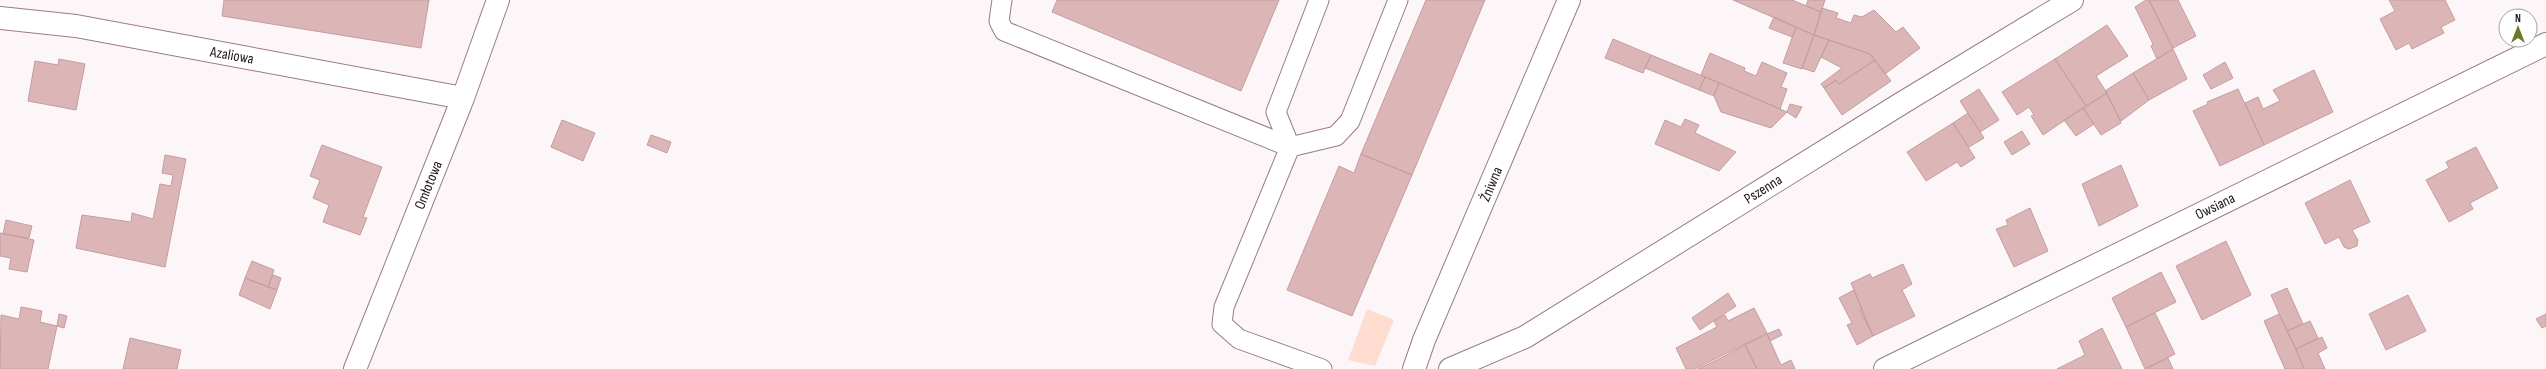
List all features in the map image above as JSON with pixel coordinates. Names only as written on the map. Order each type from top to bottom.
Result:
[{"type":"street","name":"Omłotowa","points":[[355,369],[463,98],[498,0]]},
{"type":"street","name":"Żniwna","points":[[1414,369],[1424,340],[1569,0]]},
{"type":"street","name":"Pszenna","points":[[1450,369],[1525,337],[1902,103],[2072,0]]},
{"type":"street","name":"Azaliowa","points":[[0,18],[76,26],[463,98]]},
{"type":"street","name":"Owsiana","points":[[1885,369],[2546,44]]},
{"type":"lane","points":[[1002,0],[999,21],[1004,31],[1290,147],[1336,136],[1350,121],[1398,0]]},
{"type":"lane","points":[[1319,0],[1276,112],[1290,147],[1224,307],[1222,324],[1238,339],[1322,369]]},
{"type":"shaded area","points":[[1367,309],[1394,320],[1375,366],[1348,360]]},
{"type":"building","points":[[224,0],[429,0],[421,48],[222,16]]},
{"type":"building","points":[[1057,0],[1279,0],[1241,91],[1052,12]]},
{"type":"building","points":[[1426,0],[1485,0],[1412,175],[1361,154]]},
{"type":"building","points":[[1733,0],[1792,0],[1821,12],[1814,35]]},
{"type":"building","points":[[1808,0],[1825,0],[1821,12],[1806,6]]},
{"type":"building","points":[[2146,0],[2149,0],[2173,49],[2157,59],[2151,46],[2153,44],[2135,7]]},
{"type":"building","points":[[2149,0],[2178,0],[2196,36],[2173,48]]},
{"type":"building","points":[[2389,0],[2445,0],[2455,20],[2441,27],[2444,33],[2412,49],[2409,43],[2396,50],[2380,19],[2395,11]]},
{"type":"building","points":[[1822,8],[1838,13],[1836,18],[1851,23],[1854,15],[1862,17],[1874,10],[1896,32],[1903,27],[1920,48],[1885,74],[1870,54],[1814,35]]},
{"type":"building","points":[[1774,17],[1796,27],[1792,37],[1769,28]]},
{"type":"building","points":[[2107,25],[2128,56],[2096,76],[2107,93],[2086,106],[2055,59]]},
{"type":"building","points":[[1796,27],[1814,35],[1802,69],[1783,63]]},
{"type":"building","points":[[1814,35],[1829,40],[1814,72],[1802,68]]},
{"type":"building","points":[[1613,39],[1651,55],[1643,73],[1605,58]]},
{"type":"building","points":[[1829,40],[1870,54],[1875,60],[1839,84],[1836,80],[1824,88],[1821,84],[1842,68],[1821,57]]},
{"type":"building","points":[[2173,49],[2187,79],[2149,100],[2133,73]]},
{"type":"building","points":[[1710,53],[1745,68],[1744,71],[1756,76],[1762,62],[1787,73],[1781,87],[1787,89],[1780,109],[1701,75]]},
{"type":"building","points":[[1651,55],[1705,77],[1699,90],[1645,68]]},
{"type":"building","points":[[59,59],[85,64],[76,110],[28,101],[35,61],[58,65]]},
{"type":"building","points":[[2055,59],[2086,106],[2043,135],[2031,116],[2034,115],[2029,107],[2017,115],[2002,92]]},
{"type":"building","points":[[1875,60],[1891,81],[1842,115],[1824,88],[1836,80],[1839,84]]},
{"type":"building","points":[[2225,62],[2233,78],[2211,89],[2203,75]]},
{"type":"building","points":[[2314,70],[2333,112],[2264,145],[2245,103],[2258,97],[2263,109],[2280,101],[2273,90]]},
{"type":"building","points":[[2133,73],[2149,100],[2121,121],[2105,91]]},
{"type":"building","points":[[1705,77],[1719,83],[1714,96],[1699,90]]},
{"type":"building","points":[[1719,83],[1787,112],[1771,128],[1721,112],[1714,96]]},
{"type":"building","points":[[1979,89],[1999,120],[1980,132],[1960,101]]},
{"type":"building","points":[[2238,89],[2264,145],[2220,166],[2193,111],[2208,104],[2207,102]]},
{"type":"building","points":[[2107,93],[2121,123],[2101,135],[2083,108]]},
{"type":"building","points":[[1790,104],[1802,107],[1796,118],[1787,112]]},
{"type":"building","points":[[2083,108],[2094,124],[2076,136],[2064,120]]},
{"type":"building","points":[[1968,113],[1984,138],[1969,147],[1953,123]]},
{"type":"building","points":[[1685,119],[1699,125],[1695,133],[1736,152],[1719,171],[1655,144],[1665,120],[1681,127]]},
{"type":"building","points":[[562,120],[595,133],[583,161],[551,147]]},
{"type":"building","points":[[1953,123],[1975,158],[1961,167],[1957,162],[1926,181],[1907,152]]},
{"type":"building","points":[[2022,131],[2030,144],[2012,155],[2004,142]]},
{"type":"building","points":[[651,135],[671,142],[667,153],[647,145]]},
{"type":"building","points":[[322,145],[382,167],[363,217],[367,218],[360,235],[323,222],[329,205],[313,198],[320,180],[310,176]]},
{"type":"building","points":[[2476,147],[2498,188],[2470,203],[2473,209],[2449,222],[2426,180],[2449,168],[2446,162]]},
{"type":"building","points":[[1361,154],[1412,175],[1352,316],[1287,290],[1339,166],[1354,173]]},
{"type":"building","points":[[165,155],[186,159],[165,267],[76,248],[82,215],[131,222],[132,213],[153,219],[160,184],[171,186],[173,175],[162,173]]},
{"type":"building","points":[[2121,165],[2138,206],[2099,226],[2082,184]]},
{"type":"building","points":[[2350,180],[2370,222],[2352,230],[2358,240],[2357,246],[2349,249],[2344,247],[2339,237],[2325,244],[2305,203]]},
{"type":"building","points":[[2030,208],[2048,251],[2014,267],[1996,229],[2008,225],[2006,220]]},
{"type":"building","points":[[6,220],[32,226],[29,238],[3,234]]},
{"type":"building","points":[[0,233],[34,240],[27,272],[9,269],[11,258],[0,256]]},
{"type":"building","points":[[2226,241],[2251,295],[2202,320],[2176,266]]},
{"type":"building","points":[[252,261],[274,270],[268,287],[245,278]]},
{"type":"building","points":[[1903,264],[1912,284],[1902,290],[1915,316],[1873,336],[1860,310],[1862,309],[1851,283],[1870,274],[1872,278]]},
{"type":"building","points":[[2161,272],[2176,302],[2126,327],[2112,298]]},
{"type":"building","points":[[273,275],[281,278],[277,290],[268,287]]},
{"type":"building","points":[[245,278],[277,290],[270,309],[239,295]]},
{"type":"building","points":[[2287,288],[2303,324],[2287,331],[2271,295]]},
{"type":"building","points":[[1854,290],[1873,336],[1857,345],[1847,325],[1852,323],[1839,298]]},
{"type":"building","points":[[1728,293],[1736,306],[1700,330],[1692,318]]},
{"type":"building","points":[[2408,295],[2426,331],[2386,350],[2369,314]]},
{"type":"building","points":[[21,307],[42,311],[40,322],[57,326],[48,369],[0,369],[1,315],[19,319]]},
{"type":"building","points":[[1754,308],[1767,333],[1695,369],[1686,369],[1676,348],[1717,327],[1714,321],[1725,315],[1728,321]]},
{"type":"building","points":[[2155,313],[2175,354],[2145,369],[2126,327]]},
{"type":"building","points":[[59,314],[67,316],[64,328],[57,326]]},
{"type":"building","points":[[2279,314],[2304,369],[2285,369],[2264,321]]},
{"type":"building","points":[[2546,314],[2546,326],[2542,328],[2536,319]]},
{"type":"building","points":[[2310,321],[2318,338],[2296,349],[2287,331]]},
{"type":"building","points":[[2102,328],[2122,369],[2057,369],[2085,355],[2079,341]]},
{"type":"building","points":[[1779,329],[1782,335],[1770,341],[1767,334]]},
{"type":"building","points":[[1767,334],[1781,365],[1791,360],[1795,369],[1757,369],[1745,345]]},
{"type":"building","points":[[2322,337],[2327,348],[2318,353],[2325,369],[2304,369],[2296,349]]},
{"type":"building","points":[[130,338],[181,350],[177,369],[123,369]]},
{"type":"building","points":[[1745,345],[1757,369],[1698,369],[1719,359]]},
{"type":"building","points":[[2168,358],[2173,369],[2145,369]]}]
